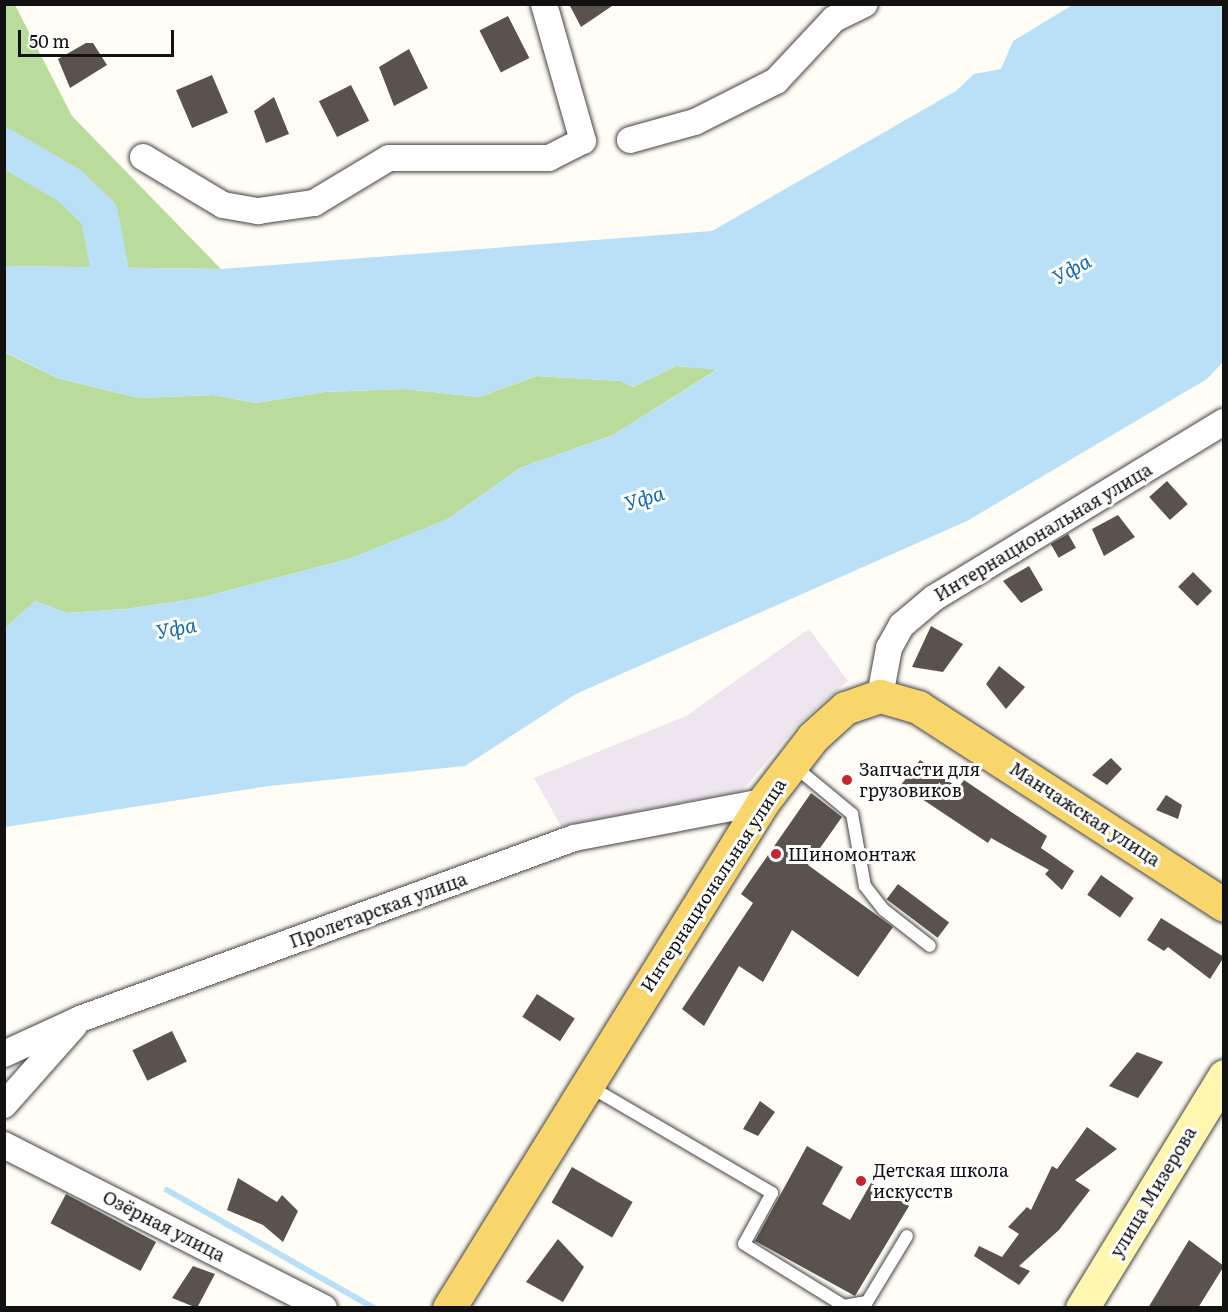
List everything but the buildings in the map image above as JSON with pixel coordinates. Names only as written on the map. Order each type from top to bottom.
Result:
[{"type":"main road","name":"Интернациональная улица","points":[[449,1308],[763,802],[793,764],[845,708],[880,696]]},
{"type":"main road","name":"Манчажская улица","points":[[880,696],[918,707],[954,728],[1224,905]]},
{"type":"main road","name":"улица Мизерова","points":[[1082,1308],[1224,1076]]},
{"type":"street","points":[[143,157],[223,206],[258,211],[314,203],[389,158],[549,158],[583,141],[544,4]]},
{"type":"street","points":[[630,140],[695,122],[776,81],[834,19],[865,4]]},
{"type":"street","name":"Интернациональная улица","points":[[880,696],[889,648],[902,625],[934,598],[1224,422]]},
{"type":"street","name":"Пролетарская улица","points":[[4,1054],[80,1020],[574,838],[763,802]]},
{"type":"street","points":[[4,1105],[80,1020]]},
{"type":"street","name":"Озёрная улица","points":[[4,1145],[324,1308]]},
{"type":"lane","points":[[793,764],[852,814],[865,886],[884,910],[930,946]]},
{"type":"lane","points":[[588,1085],[772,1193],[744,1244],[844,1306],[867,1302],[907,1236]]},
{"type":"shaded area","points":[[809,629],[848,681],[799,723],[742,791],[561,826],[534,778],[686,716]]},
{"type":"green space","points":[[4,5],[15,5],[72,116],[221,269],[5,266]]},
{"type":"green space","points":[[4,352],[57,378],[139,398],[213,395],[256,403],[324,392],[405,389],[479,397],[537,376],[621,381],[633,387],[676,366],[718,369],[613,435],[520,468],[448,519],[349,559],[200,598],[126,609],[67,613],[35,601],[5,628]]},
{"type":"water","name":"Уфа","points":[[1074,4],[1223,5],[1224,361],[1207,379],[967,521],[576,694],[465,766],[269,786],[5,827],[5,628],[35,601],[67,613],[126,609],[200,598],[349,559],[448,519],[520,468],[613,435],[717,370],[676,366],[633,387],[621,381],[537,376],[479,397],[405,389],[324,392],[256,403],[213,395],[139,398],[57,378],[5,352],[5,266],[221,269],[712,231],[956,91],[974,74],[1001,69],[1013,41]]},
{"type":"waterway","points":[[4,147],[70,186],[99,214],[109,265]]},
{"type":"waterway","points":[[167,1190],[374,1308]]},
{"type":"place","name":"Запчасти для грузовиков","points":[[847,780]]},
{"type":"place","name":"Шиномонтаж","points":[[776,854]]},
{"type":"place","name":"Детская школа искусств","points":[[861,1181]]}]
